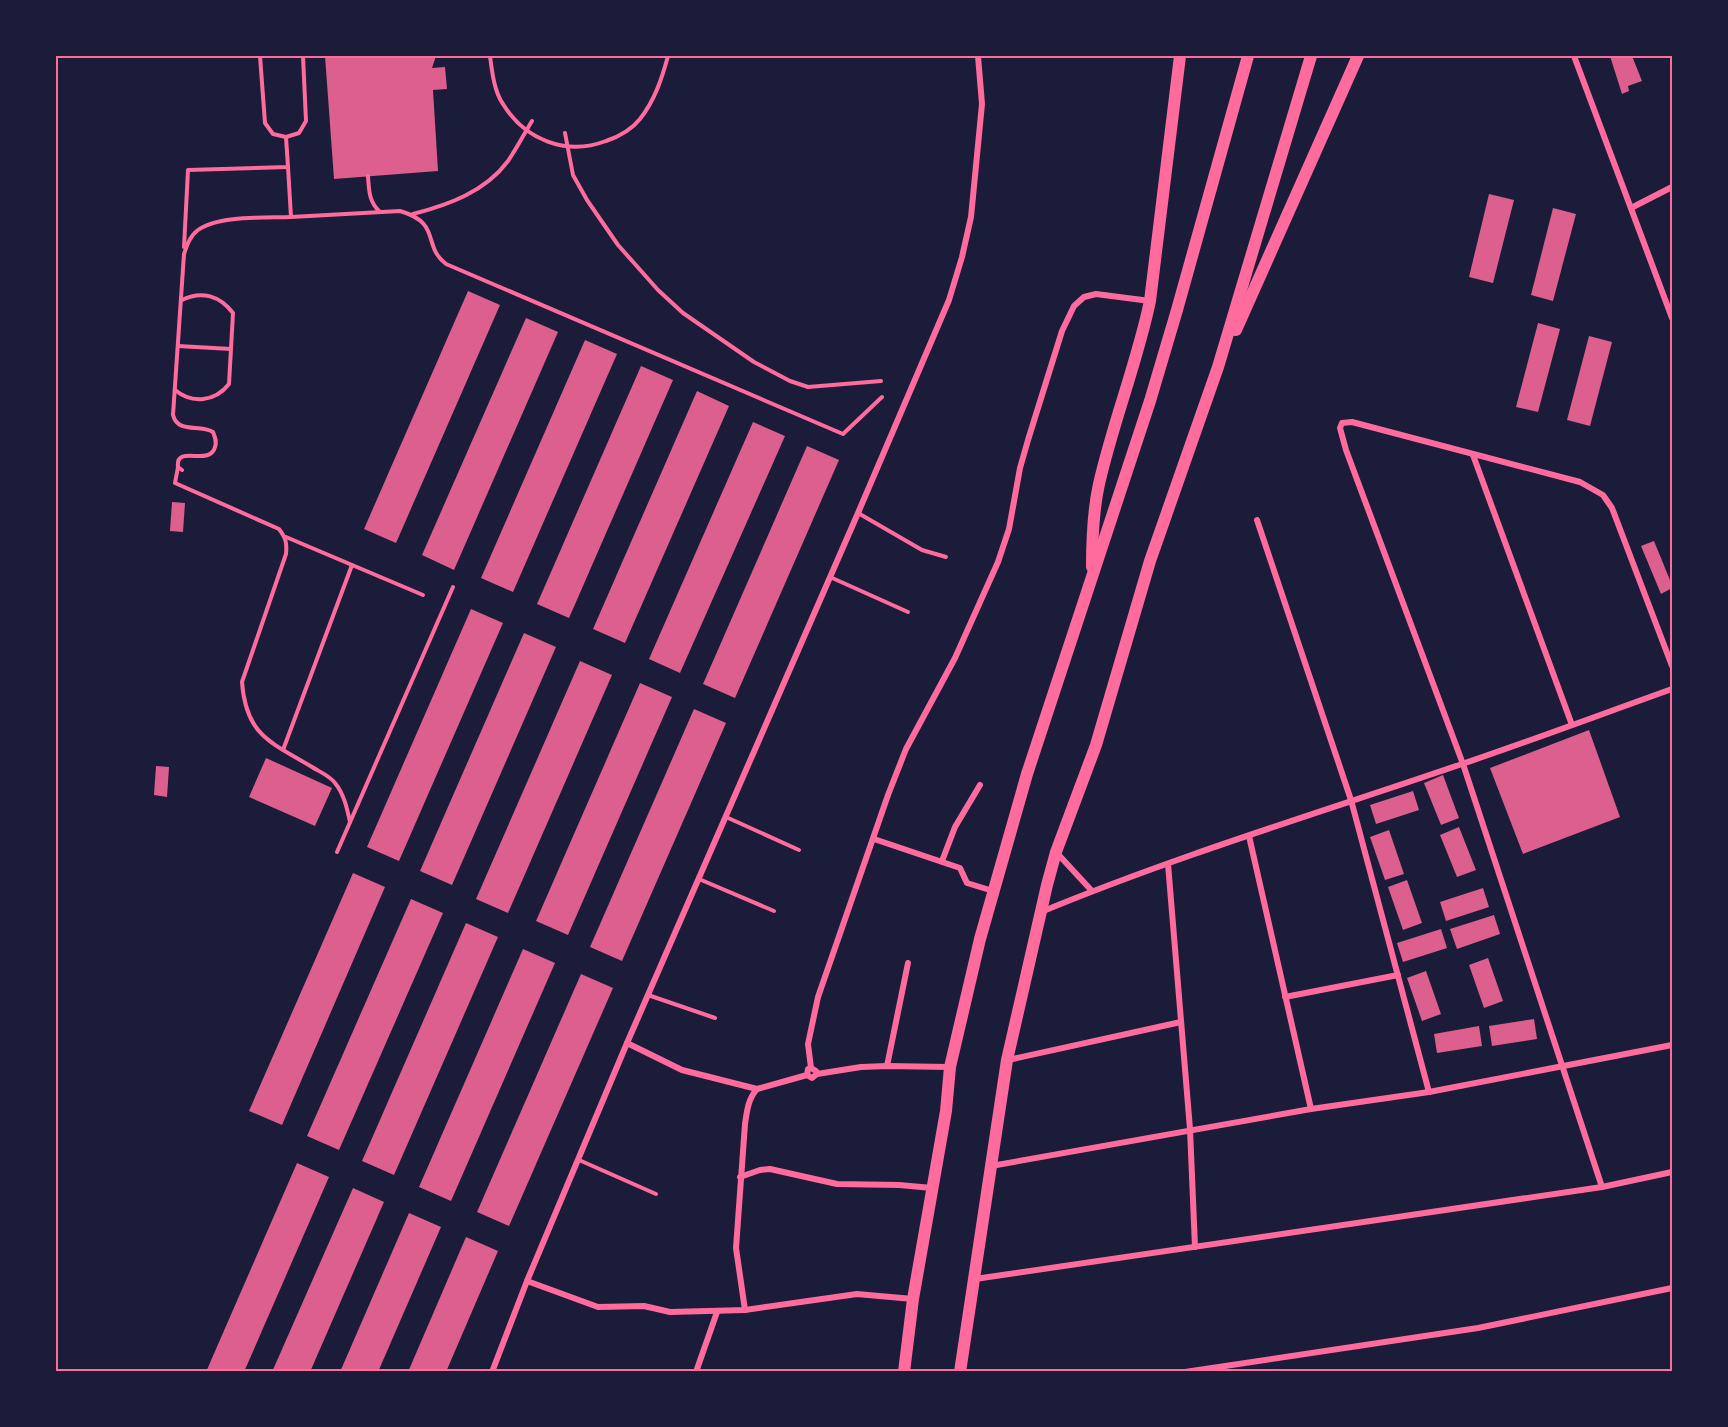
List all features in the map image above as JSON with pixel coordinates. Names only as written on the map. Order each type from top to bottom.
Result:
[{"type":"main road","points":[[1091,581],[1092,534],[1099,485],[1142,339],[1150,301],[1180,56]]},
{"type":"main road","points":[[904,1371],[913,1299],[946,1111],[950,1067],[993,891],[1027,774],[1177,310],[1248,56]]},
{"type":"main road","points":[[960,1371],[1007,1060],[1056,852],[1096,745],[1150,561],[1218,367],[1311,56]]},
{"type":"main road","points":[[1218,367],[1258,284],[1358,56]]},
{"type":"street","points":[[492,1371],[527,1281],[627,1043],[949,300],[971,217],[982,104],[978,56]]},
{"type":"street","points":[[1574,56],[1672,318]]},
{"type":"street","points":[[1631,208],[1672,188]]},
{"type":"street","points":[[807,1076],[808,1069],[811,1068],[808,1044],[818,997],[906,749],[955,658],[998,562],[1009,529],[1020,468],[1062,331],[1074,306],[1084,297],[1096,294],[1150,301]]},
{"type":"street","points":[[1602,1187],[1463,764],[1346,450],[1340,428],[1342,423],[1352,422],[1580,482],[1603,495],[1612,508],[1672,666]]},
{"type":"street","points":[[1473,455],[1572,725]]},
{"type":"street","points":[[1257,520],[1351,800],[1429,1092]]},
{"type":"street","points":[[1041,912],[1168,864],[1351,800],[1463,764],[1672,688]]},
{"type":"street","points":[[942,861],[959,820],[980,785]]},
{"type":"street","points":[[1248,836],[1311,1109]]},
{"type":"street","points":[[874,839],[962,869],[967,883],[993,891]]},
{"type":"street","points":[[1056,852],[1092,891]]},
{"type":"street","points":[[1168,864],[1190,1130],[1195,1247]]},
{"type":"street","points":[[887,1065],[908,963]]},
{"type":"street","points":[[1286,997],[1398,975]]},
{"type":"street","points":[[1007,1060],[1181,1022]]},
{"type":"street","points":[[627,1043],[682,1070],[757,1089],[807,1076],[812,1078],[817,1074],[861,1067],[887,1065],[950,1067]]},
{"type":"street","points":[[990,1166],[1311,1109],[1429,1092],[1672,1045]]},
{"type":"street","points":[[811,1068],[817,1074]]},
{"type":"street","points":[[745,1310],[736,1248],[740,1177],[748,1104],[757,1089]]},
{"type":"street","points":[[740,1177],[770,1169],[837,1184],[932,1188]]},
{"type":"street","points":[[974,1279],[1602,1187],[1672,1172]]},
{"type":"street","points":[[527,1281],[598,1306],[644,1306],[670,1312],[745,1310],[857,1294],[913,1299]]},
{"type":"street","points":[[1185,1371],[1478,1328],[1672,1288]]},
{"type":"street","points":[[696,1371],[717,1311]]},
{"type":"lane","points":[[260,56],[265,123],[273,134],[286,137],[299,133],[306,122],[303,56]]},
{"type":"lane","points":[[490,56],[493,77],[501,102],[518,124],[540,140],[568,148],[593,146],[618,137],[639,120],[654,97],[668,56]]},
{"type":"lane","points":[[412,214],[456,201],[484,185],[507,162],[532,121]]},
{"type":"lane","points":[[565,133],[573,175],[587,200],[607,230],[658,290],[682,313],[754,362],[790,381],[808,387],[881,381]]},
{"type":"lane","points":[[286,137],[291,217]]},
{"type":"lane","points":[[288,167],[188,170],[182,300],[173,415],[174,421],[185,428],[207,429],[213,432],[216,445],[210,455],[180,457],[177,462],[180,469],[176,483],[279,529],[285,537],[286,554],[242,682],[244,700],[256,729],[265,739],[333,780],[345,800],[350,822]]},
{"type":"lane","points":[[368,177],[372,204],[381,212]]},
{"type":"lane","points":[[184,254],[189,240],[198,230],[212,224],[400,211],[412,214],[428,228],[439,258],[446,264],[843,434],[882,397]]},
{"type":"lane","points":[[175,390],[186,397],[197,400],[220,393],[229,384],[233,314],[226,304],[216,298],[204,295],[182,300]]},
{"type":"lane","points":[[178,346],[231,349]]},
{"type":"lane","points":[[858,513],[922,550],[946,557]]},
{"type":"lane","points":[[285,537],[423,595]]},
{"type":"lane","points":[[283,750],[352,566]]},
{"type":"lane","points":[[830,577],[908,612]]},
{"type":"lane","points":[[337,852],[453,587]]},
{"type":"lane","points":[[726,817],[799,850]]},
{"type":"lane","points":[[699,879],[774,911]]},
{"type":"lane","points":[[648,995],[715,1018]]},
{"type":"lane","points":[[578,1160],[656,1194]]},
{"type":"building","points":[[325,56],[436,56],[432,68],[445,67],[447,89],[433,90],[438,171],[334,179]]},
{"type":"building","points":[[1610,56],[1632,56],[1642,81],[1628,86],[1629,91],[1622,94]]},
{"type":"building","points":[[1489,194],[1514,200],[1493,283],[1469,277]]},
{"type":"building","points":[[1553,208],[1576,214],[1553,301],[1531,295]]},
{"type":"building","points":[[468,291],[500,305],[396,543],[364,529]]},
{"type":"building","points":[[526,318],[558,332],[454,570],[422,555]]},
{"type":"building","points":[[1538,323],[1560,329],[1538,412],[1516,407]]},
{"type":"building","points":[[1589,336],[1612,342],[1590,426],[1567,420]]},
{"type":"building","points":[[585,340],[617,354],[513,592],[481,578]]},
{"type":"building","points":[[641,366],[673,380],[569,618],[537,604]]},
{"type":"building","points":[[697,391],[729,406],[625,643],[593,629]]},
{"type":"building","points":[[753,422],[785,436],[680,673],[649,659]]},
{"type":"building","points":[[807,446],[839,460],[735,698],[703,684]]},
{"type":"building","points":[[172,502],[185,503],[183,532],[170,531]]},
{"type":"building","points":[[1654,541],[1672,585],[1672,588],[1661,594],[1641,546]]},
{"type":"building","points":[[471,609],[503,623],[399,861],[367,847]]},
{"type":"building","points":[[524,633],[556,647],[452,885],[420,871]]},
{"type":"building","points":[[580,661],[612,675],[508,913],[476,899]]},
{"type":"building","points":[[640,683],[672,697],[568,935],[536,921]]},
{"type":"building","points":[[694,709],[726,723],[622,961],[590,947]]},
{"type":"building","points":[[1589,730],[1620,817],[1523,854],[1490,768]]},
{"type":"building","points":[[266,758],[332,788],[315,826],[249,797]]},
{"type":"building","points":[[156,766],[169,767],[167,797],[154,795]]},
{"type":"building","points":[[1443,775],[1459,818],[1441,825],[1424,783]]},
{"type":"building","points":[[1413,791],[1419,810],[1376,824],[1370,805]]},
{"type":"building","points":[[1459,827],[1476,870],[1457,877],[1440,835]]},
{"type":"building","points":[[1389,830],[1404,874],[1385,880],[1370,837]]},
{"type":"building","points":[[353,873],[385,887],[282,1125],[249,1111]]},
{"type":"building","points":[[1407,880],[1422,923],[1403,930],[1388,887]]},
{"type":"building","points":[[1483,888],[1489,907],[1446,921],[1440,902]]},
{"type":"building","points":[[411,899],[443,913],[339,1150],[307,1136]]},
{"type":"building","points":[[1494,915],[1500,934],[1457,949],[1450,929]]},
{"type":"building","points":[[466,923],[498,937],[394,1175],[362,1161]]},
{"type":"building","points":[[1441,929],[1447,948],[1403,962],[1397,943]]},
{"type":"building","points":[[523,949],[555,963],[451,1201],[419,1187]]},
{"type":"building","points":[[1488,958],[1503,1001],[1484,1008],[1469,965]]},
{"type":"building","points":[[1426,971],[1441,1014],[1422,1021],[1407,978]]},
{"type":"building","points":[[581,974],[613,988],[509,1226],[477,1212]]},
{"type":"building","points":[[1534,1019],[1537,1039],[1492,1046],[1489,1026]]},
{"type":"building","points":[[1479,1026],[1482,1046],[1437,1053],[1434,1034]]},
{"type":"building","points":[[297,1163],[329,1177],[244,1372],[206,1372]]},
{"type":"building","points":[[353,1188],[384,1202],[310,1372],[272,1372]]},
{"type":"building","points":[[409,1213],[441,1227],[378,1372],[340,1372]]},
{"type":"building","points":[[466,1237],[498,1251],[446,1372],[408,1372]]}]
